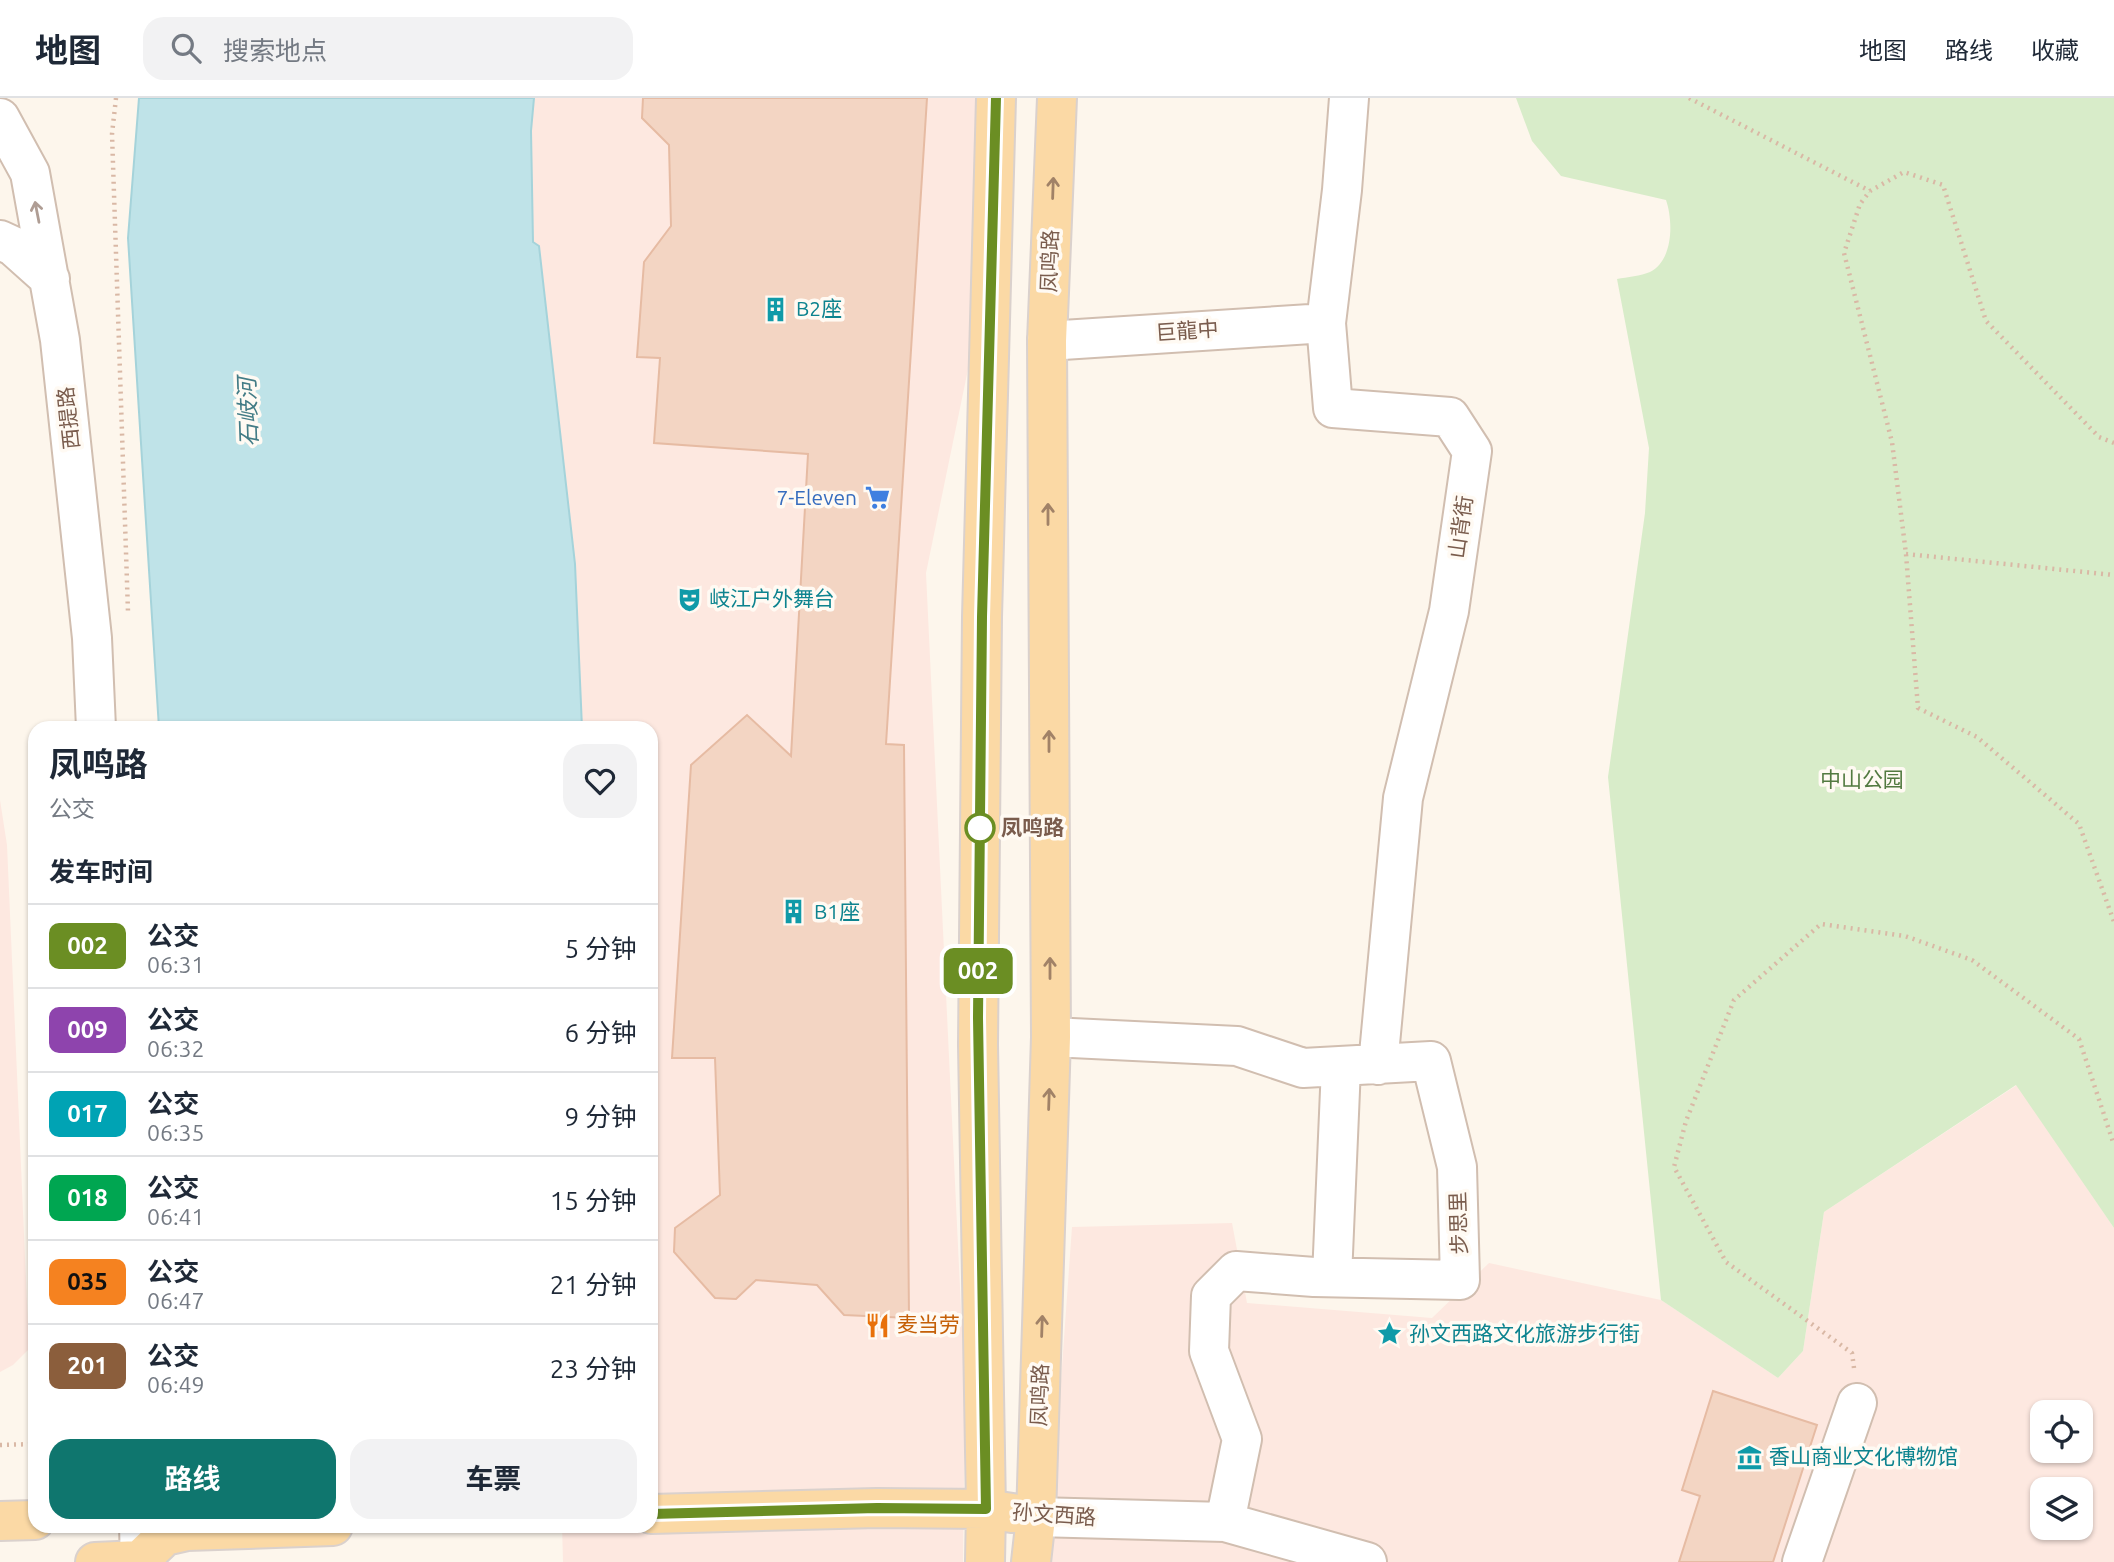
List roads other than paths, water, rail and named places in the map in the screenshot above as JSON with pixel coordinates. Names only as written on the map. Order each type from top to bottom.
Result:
[{"type":"main road","points":[[985,1562],[978,1017],[982,617],[996,98]]},
{"type":"main road","name":"凤鸣路","points":[[1031,1562],[1036,1517],[1051,1037],[1047,341],[1057,98]]},
{"type":"main road","name":"孙文西路","points":[[658,1514],[877,1508],[986,1509],[1036,1517]]},
{"type":"main road","points":[[0,1521],[28,1520]]},
{"type":"main road","points":[[95,1562],[156,1540],[244,1533]]},
{"type":"street","name":"山背街","points":[[1349,98],[1342,190],[1326,323],[1333,408],[1450,417],[1472,452],[1449,611],[1403,798],[1360,1066]]},
{"type":"street","name":"西提路","points":[[0,118],[30,173],[60,340],[92,638],[96,721]]},
{"type":"street","points":[[0,240],[13,246],[50,279]]},
{"type":"street","name":"巨龍中","points":[[1047,341],[1326,323]]},
{"type":"street","name":"步思里","points":[[1051,1037],[1237,1046],[1303,1068],[1431,1061],[1457,1167],[1460,1280],[1332,1277],[1236,1271],[1212,1296],[1209,1351],[1242,1439],[1225,1522]]},
{"type":"street","points":[[1332,1277],[1360,1066]]},
{"type":"street","points":[[1802,1562],[1857,1404]]},
{"type":"street","name":"孙文西路","points":[[1036,1517],[1225,1522],[1343,1559]]},
{"type":"water","name":"石岐河","points":[[139,98],[534,98],[531,131],[533,242],[539,246],[575,564],[582,721],[159,721],[128,238]]},
{"type":"place","name":"B2座","points":[[776,309]]},
{"type":"place","name":"7-Eleven","points":[[877,498]]},
{"type":"place","name":"岐江户外舞台","points":[[689,599]]},
{"type":"place","name":"凤鸣路","points":[[980,828]]},
{"type":"place","name":"B1座","points":[[794,912]]},
{"type":"place","name":"麦当劳","points":[[877,1325]]},
{"type":"place","name":"孙文西路文化旅游步行街","points":[[1389,1334]]},
{"type":"place","name":"香山商业文化博物馆","points":[[1749,1457]]},
{"type":"park label","name":"中山公园","points":[[1862,780]]}]
